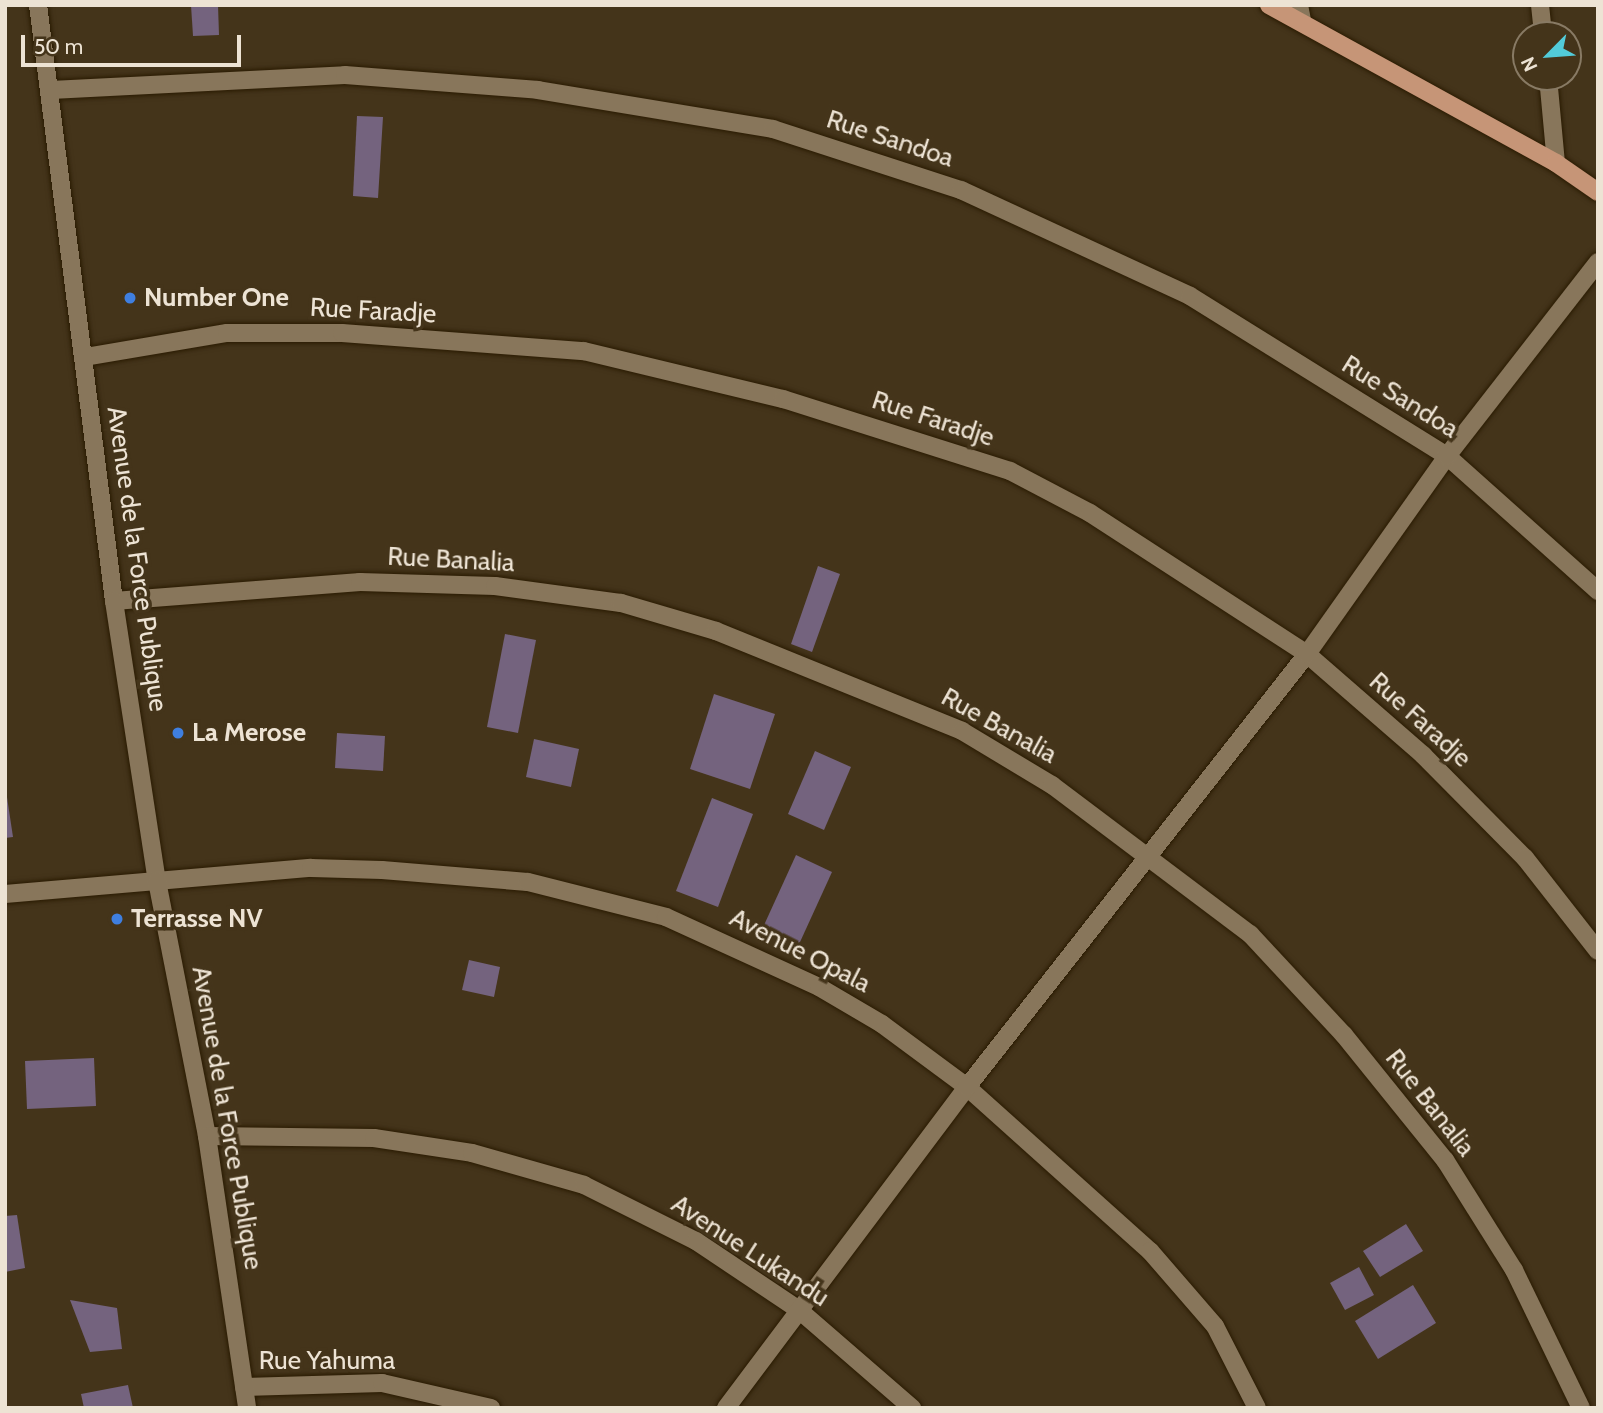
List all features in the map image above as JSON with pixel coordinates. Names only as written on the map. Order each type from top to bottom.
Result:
[{"type":"main road","points":[[1269,5],[1301,13],[1556,163],[1598,192]]},
{"type":"street","name":"Avenue de la Force Publique","points":[[38,5],[51,90],[114,601],[157,881],[207,1136],[247,1408]]},
{"type":"street","name":"Rue Sandoa","points":[[51,90],[345,75],[552,92],[773,129],[961,190],[1190,296],[1447,456],[1598,591]]},
{"type":"street","points":[[1549,91],[1556,163]]},
{"type":"street","points":[[726,1408],[967,1087],[1307,654],[1447,456],[1598,262]]},
{"type":"street","name":"Rue Faradje","points":[[85,357],[227,333],[342,333],[584,351],[783,399],[1010,471],[1090,513],[1307,654],[1423,755],[1525,858],[1598,951]]},
{"type":"street","name":"Rue Banalia","points":[[114,601],[360,582],[495,586],[621,603],[740,640],[962,731],[1052,785],[1250,934],[1344,1035],[1445,1160],[1514,1270],[1581,1408]]},
{"type":"street","name":"Avenue Opala","points":[[5,894],[312,869],[382,870],[528,882],[666,917],[786,970],[882,1024],[967,1087],[1150,1251],[1215,1326],[1257,1408]]},
{"type":"street","name":"Avenue Lukandu","points":[[207,1136],[374,1138],[472,1153],[584,1185],[696,1241],[799,1310],[912,1408]]},
{"type":"street","name":"Rue Yahuma","points":[[244,1387],[382,1383],[491,1408]]},
{"type":"building","points":[[191,5],[218,5],[219,35],[193,36]]},
{"type":"building","points":[[357,116],[383,117],[378,198],[353,196]]},
{"type":"building","points":[[818,566],[840,574],[812,652],[791,644]]},
{"type":"building","points":[[505,634],[536,640],[518,733],[487,727]]},
{"type":"building","points":[[714,694],[775,714],[750,789],[690,769]]},
{"type":"building","points":[[337,733],[385,736],[383,771],[335,768]]},
{"type":"building","points":[[534,739],[579,749],[571,787],[526,777]]},
{"type":"building","points":[[815,751],[851,767],[824,830],[788,814]]},
{"type":"building","points":[[5,784],[13,837],[5,838]]},
{"type":"building","points":[[712,798],[753,814],[718,907],[676,891]]},
{"type":"building","points":[[796,855],[832,872],[795,953],[759,936]]},
{"type":"building","points":[[469,960],[500,967],[494,997],[462,990]]},
{"type":"building","points":[[94,1058],[96,1106],[27,1109],[25,1061]]},
{"type":"building","points":[[17,1215],[25,1268],[5,1272],[5,1216]]},
{"type":"building","points":[[1406,1224],[1423,1251],[1380,1277],[1363,1251]]},
{"type":"building","points":[[1359,1267],[1374,1295],[1345,1310],[1330,1283]]},
{"type":"building","points":[[1413,1285],[1436,1323],[1378,1359],[1355,1321]]},
{"type":"building","points":[[70,1300],[117,1308],[122,1349],[90,1352]]},
{"type":"building","points":[[128,1385],[133,1408],[84,1408],[81,1394]]},
{"type":"place","name":"Number One","points":[[130,298]]},
{"type":"place","name":"La Merose","points":[[178,733]]},
{"type":"place","name":"Terrasse NV","points":[[117,919]]}]
